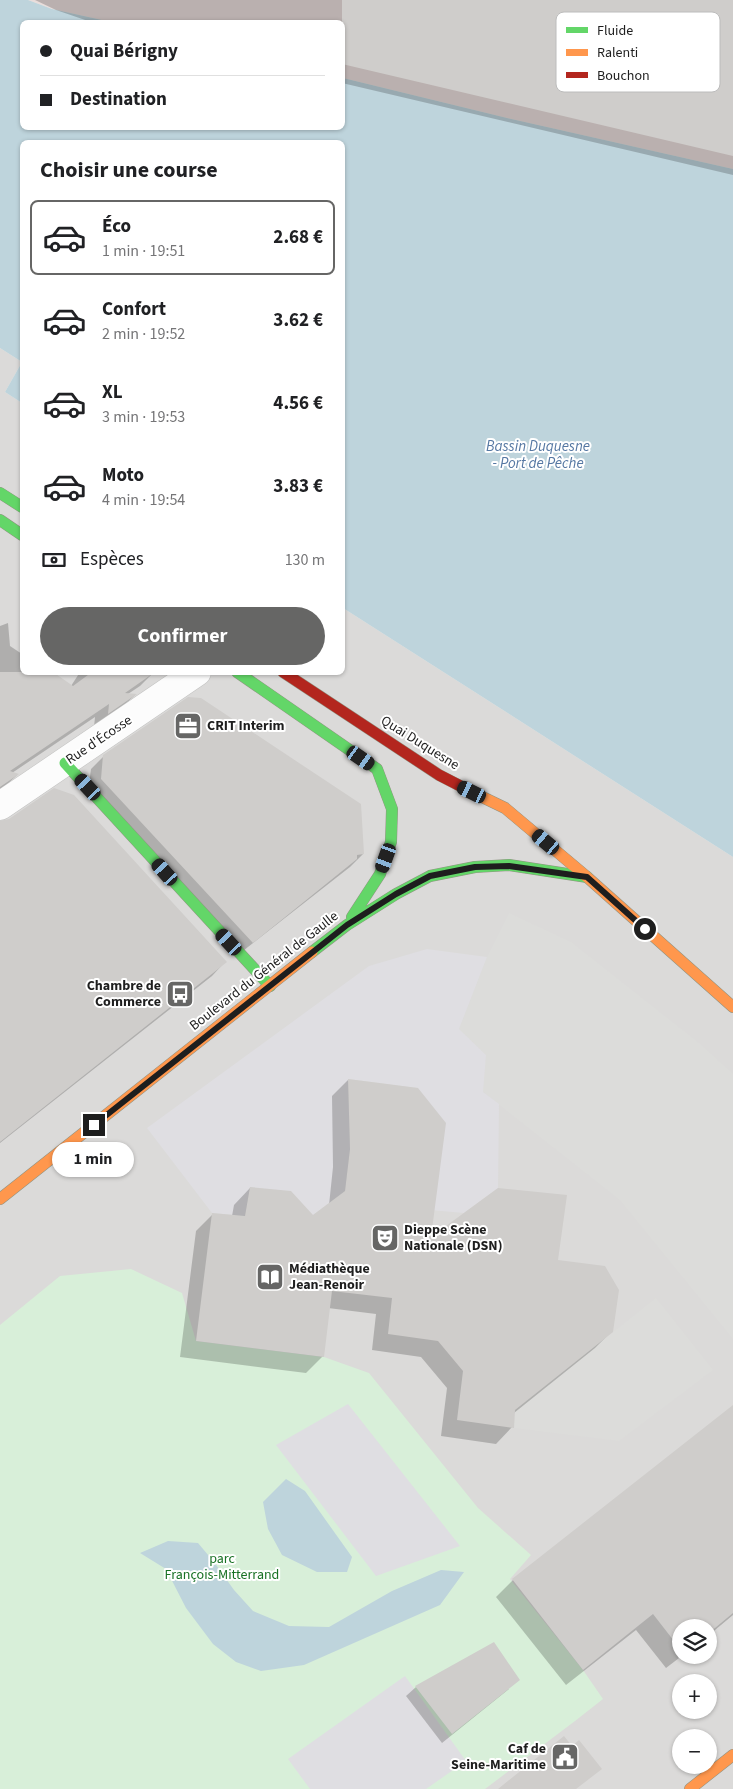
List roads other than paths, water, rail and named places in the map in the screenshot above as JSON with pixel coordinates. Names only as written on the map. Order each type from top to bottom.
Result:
[{"type":"main road","points":[[0,493],[20,506]]},
{"type":"main road","points":[[0,520],[20,534]]},
{"type":"main road","points":[[241,675],[377,769],[392,809],[391,842],[380,874],[347,925]]},
{"type":"main road","name":"Quai Duquesne","points":[[288,675],[439,775],[505,808],[587,877],[733,1007]]},
{"type":"main road","points":[[65,763],[270,986]]},
{"type":"main road","name":"Boulevard du Général de Gaulle","points":[[0,1199],[347,925],[396,894],[430,876],[466,868],[509,866],[587,877]]},
{"type":"main road","points":[[690,1789],[733,1755]]},
{"type":"street","name":"Rue d'Écosse","points":[[0,806],[193,675]]},
{"type":"water","name":"Bassin Duquesne - Port de Pêche","points":[[0,0],[28,0],[52,9],[102,20],[20,20],[20,130],[345,130],[345,78],[507,118],[733,169],[733,857],[345,609],[345,140],[20,140],[20,361],[0,348]]},
{"type":"water","points":[[20,366],[20,402],[5,392]]},
{"type":"water","points":[[286,1479],[305,1491],[352,1557],[347,1572],[317,1572],[282,1555],[268,1529],[263,1502]]},
{"type":"water","points":[[168,1541],[198,1543],[234,1590],[253,1611],[289,1626],[329,1627],[392,1591],[441,1570],[464,1572],[440,1605],[304,1665],[261,1671],[236,1662],[213,1644],[186,1608],[166,1569],[140,1553]]},
{"type":"place","name":"CRIT Interim","points":[[188,726]]},
{"type":"place","name":"Chambre de Commerce","points":[[180,994]]},
{"type":"place","name":"Dieppe Scène Nationale (DSN)","points":[[385,1238]]},
{"type":"place","name":"Médiathèque Jean-Renoir","points":[[270,1277]]},
{"type":"place","name":"Caf de Seine-Maritime","points":[[565,1757]]},
{"type":"park label","name":"parc François-Mitterrand","points":[[222,1568]]}]
